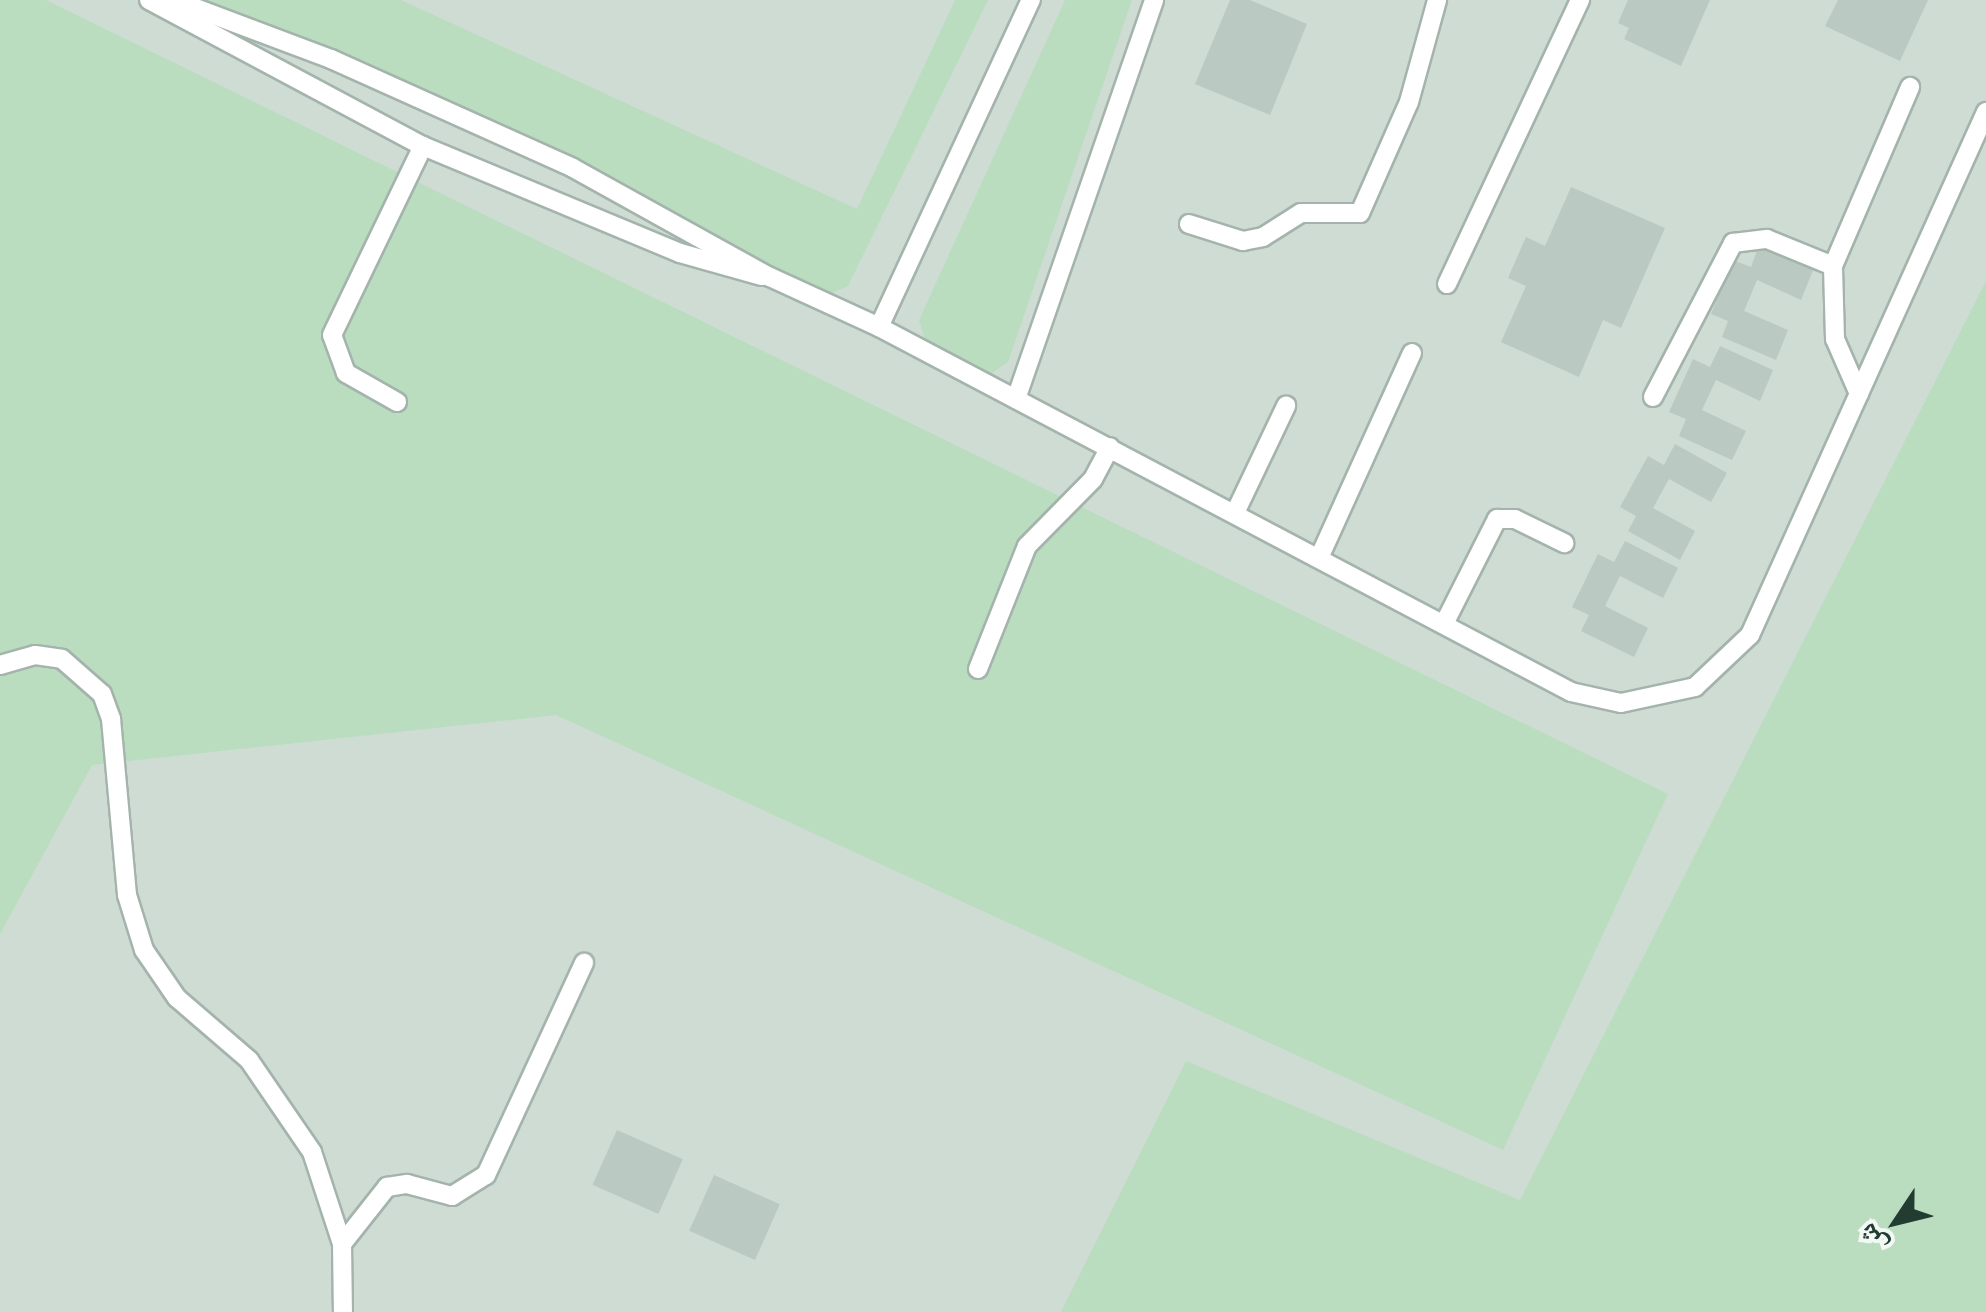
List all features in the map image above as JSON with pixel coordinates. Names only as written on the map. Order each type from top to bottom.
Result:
[{"type":"lane","points":[[149,0],[424,146],[680,253],[770,277]]},
{"type":"lane","points":[[174,0],[454,112],[718,244],[770,277],[879,327],[1595,700],[1646,702],[1695,687],[1750,634],[1986,112]]},
{"type":"lane","points":[[879,327],[1031,0]]},
{"type":"lane","points":[[1016,399],[1154,0]]},
{"type":"lane","points":[[1189,224],[1243,241],[1263,238],[1300,213],[1360,213],[1409,102],[1437,0]]},
{"type":"lane","points":[[1446,284],[1580,0]]},
{"type":"lane","points":[[1859,394],[1835,339],[1833,266],[1910,88]]},
{"type":"lane","points":[[396,402],[346,373],[332,335],[424,146]]},
{"type":"lane","points":[[1653,397],[1733,244],[1766,239],[1833,266]]},
{"type":"lane","points":[[1319,558],[1412,353]]},
{"type":"lane","points":[[1235,512],[1286,406]]},
{"type":"lane","points":[[978,669],[1027,546],[1050,516],[1080,494],[1110,447]]},
{"type":"lane","points":[[1444,624],[1497,519],[1516,519],[1564,544]]},
{"type":"lane","points":[[0,665],[35,655],[62,659],[102,694],[111,719],[127,895],[144,950],[177,998],[249,1060],[294,1124],[325,1182],[342,1244],[343,1312]]},
{"type":"lane","points":[[342,1244],[386,1187],[407,1184],[452,1196],[486,1175],[584,962]]},
{"type":"shaded area","points":[[0,0],[1986,0],[1986,1312],[0,1312]]},
{"type":"green space","points":[[0,0],[46,0],[1668,794],[1503,1150],[556,715],[92,765],[0,934]]},
{"type":"green space","points":[[206,0],[401,0],[857,209],[955,0],[988,0],[848,286],[830,294]]},
{"type":"green space","points":[[1065,0],[1132,0],[1008,362],[992,373],[927,346],[919,320]]},
{"type":"green space","points":[[1986,281],[1986,1312],[1061,1312],[1186,1061],[1520,1200]]},
{"type":"building","points":[[1230,0],[1250,0],[1307,24],[1270,115],[1195,84]]},
{"type":"building","points":[[1628,0],[1710,0],[1681,66],[1624,39],[1629,28],[1618,23]]},
{"type":"building","points":[[1838,0],[1928,0],[1900,61],[1825,26]]},
{"type":"building","points":[[1571,187],[1665,228],[1621,328],[1603,320],[1579,377],[1501,342],[1526,286],[1508,278],[1526,237],[1545,246]]},
{"type":"building","points":[[1759,245],[1814,268],[1801,300],[1757,280],[1744,311],[1788,330],[1776,360],[1722,337],[1728,321],[1711,314],[1733,260],[1751,267]]},
{"type":"building","points":[[1720,346],[1773,370],[1760,401],[1716,380],[1702,410],[1746,431],[1732,460],[1679,436],[1686,419],[1669,412],[1693,359],[1710,367]]},
{"type":"building","points":[[1675,444],[1727,473],[1711,502],[1669,479],[1653,508],[1695,531],[1680,560],[1628,531],[1636,516],[1620,507],[1648,456],[1664,465]]},
{"type":"building","points":[[1625,541],[1678,568],[1663,598],[1620,576],[1605,606],[1648,628],[1634,657],[1581,631],[1589,615],[1572,607],[1598,554],[1614,562]]},
{"type":"building","points":[[617,1130],[683,1159],[658,1214],[593,1185]]},
{"type":"building","points":[[714,1175],[780,1204],[755,1260],[689,1231]]}]
